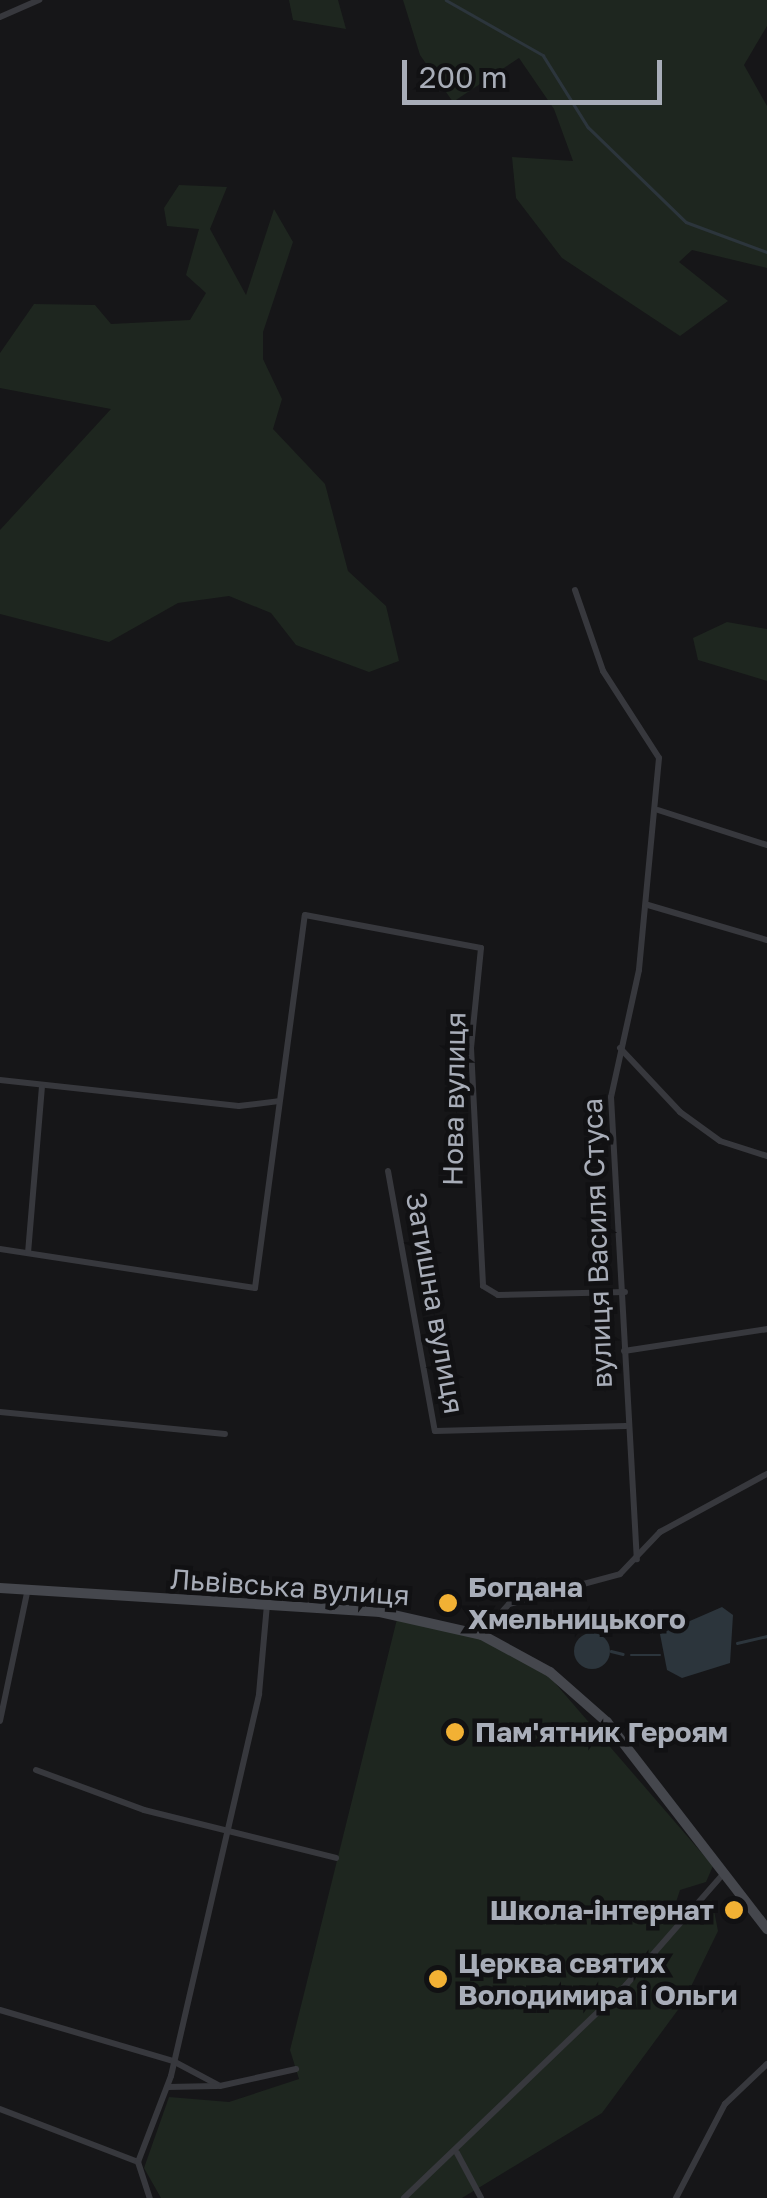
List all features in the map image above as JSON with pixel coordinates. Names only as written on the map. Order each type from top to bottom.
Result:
[{"type":"main road","name":"Львівська вулиця","points":[[0,1588],[26,1593],[380,1612],[482,1635],[550,1672],[607,1722],[767,1928]]},
{"type":"street","points":[[0,17],[38,0]]},
{"type":"street","name":"вулиця Василя Стуса","points":[[575,590],[604,671],[659,758],[648,905],[611,1097],[624,1292],[626,1426],[637,1559]]},
{"type":"street","points":[[658,810],[767,845]]},
{"type":"street","points":[[648,905],[767,940]]},
{"type":"street","name":"Нова вулиця","points":[[278,1100],[305,915],[482,948],[471,1048],[482,1286],[498,1295],[624,1292]]},
{"type":"street","points":[[620,1048],[680,1112],[720,1141],[767,1156]]},
{"type":"street","points":[[0,1080],[42,1088],[239,1106],[278,1100],[256,1288],[0,1249]]},
{"type":"street","points":[[28,1254],[42,1088]]},
{"type":"street","name":"Затишна вулиця","points":[[388,1170],[435,1431],[626,1426]]},
{"type":"street","points":[[624,1352],[767,1329]]},
{"type":"street","points":[[0,1412],[225,1434]]},
{"type":"street","points":[[482,1635],[508,1604],[620,1574],[660,1532],[767,1474]]},
{"type":"street","points":[[0,1722],[26,1593]]},
{"type":"street","points":[[142,2198],[138,2162],[168,2087],[259,1694],[266,1605]]},
{"type":"street","points":[[36,1770],[227,1831],[336,1858]]},
{"type":"street","points":[[404,2198],[457,2153],[725,1872]]},
{"type":"street","points":[[0,2010],[172,2061],[220,2086]]},
{"type":"street","points":[[676,2198],[725,2104],[767,2064]]},
{"type":"street","points":[[168,2087],[220,2086],[296,2069]]},
{"type":"street","points":[[0,2108],[138,2162]]},
{"type":"street","points":[[457,2153],[482,2198]]},
{"type":"street","points":[[142,2183],[150,2198]]},
{"type":"shaded area","points":[[289,0],[338,0],[346,29],[293,20]]},
{"type":"shaded area","points":[[403,0],[767,0],[767,26],[744,65],[767,106],[767,268],[692,250],[679,262],[728,301],[680,336],[562,258],[516,198],[512,157],[573,161],[554,109],[519,58],[453,102],[420,55]]},
{"type":"shaded area","points":[[179,185],[227,187],[210,229],[246,295],[274,209],[293,242],[263,332],[263,359],[282,399],[273,429],[325,484],[348,571],[386,606],[399,661],[369,672],[296,645],[271,613],[229,596],[178,603],[109,642],[0,614],[0,530],[111,409],[0,388],[0,353],[34,304],[95,305],[111,324],[190,320],[206,293],[186,275],[199,229],[167,226],[164,208]]},
{"type":"shaded area","points":[[727,622],[767,629],[767,681],[698,660],[693,638]]},
{"type":"shaded area","points":[[722,1607],[733,1615],[730,1663],[682,1678],[667,1670],[660,1634]]},
{"type":"shaded area","points":[[398,1615],[443,1622],[542,1668],[713,1866],[706,1882],[680,1890],[675,1905],[712,1900],[718,1931],[683,2003],[602,2113],[462,2198],[161,2198],[144,2168],[169,2097],[229,2102],[299,2079],[290,2050]]},
{"type":"shaded area","points":[[592,1633],[605,1638],[610,1651],[605,1664],[592,1669],[579,1664],[574,1651],[579,1638]]},
{"type":"waterway","points":[[446,0],[543,55],[588,127],[686,222],[767,252]]},
{"type":"waterway","points":[[737,1643],[767,1636]]},
{"type":"waterway","points":[[611,1651],[623,1654]]},
{"type":"waterway","points":[[631,1655],[660,1655]]},
{"type":"place","name":"Богдана Хмельницького","points":[[448,1603]]},
{"type":"place","name":"Пам'ятник Героям","points":[[455,1732]]},
{"type":"place","name":"Школа-інтернат","points":[[734,1910]]},
{"type":"place","name":"Церква святих Володимира і Ольги","points":[[438,1979]]}]
